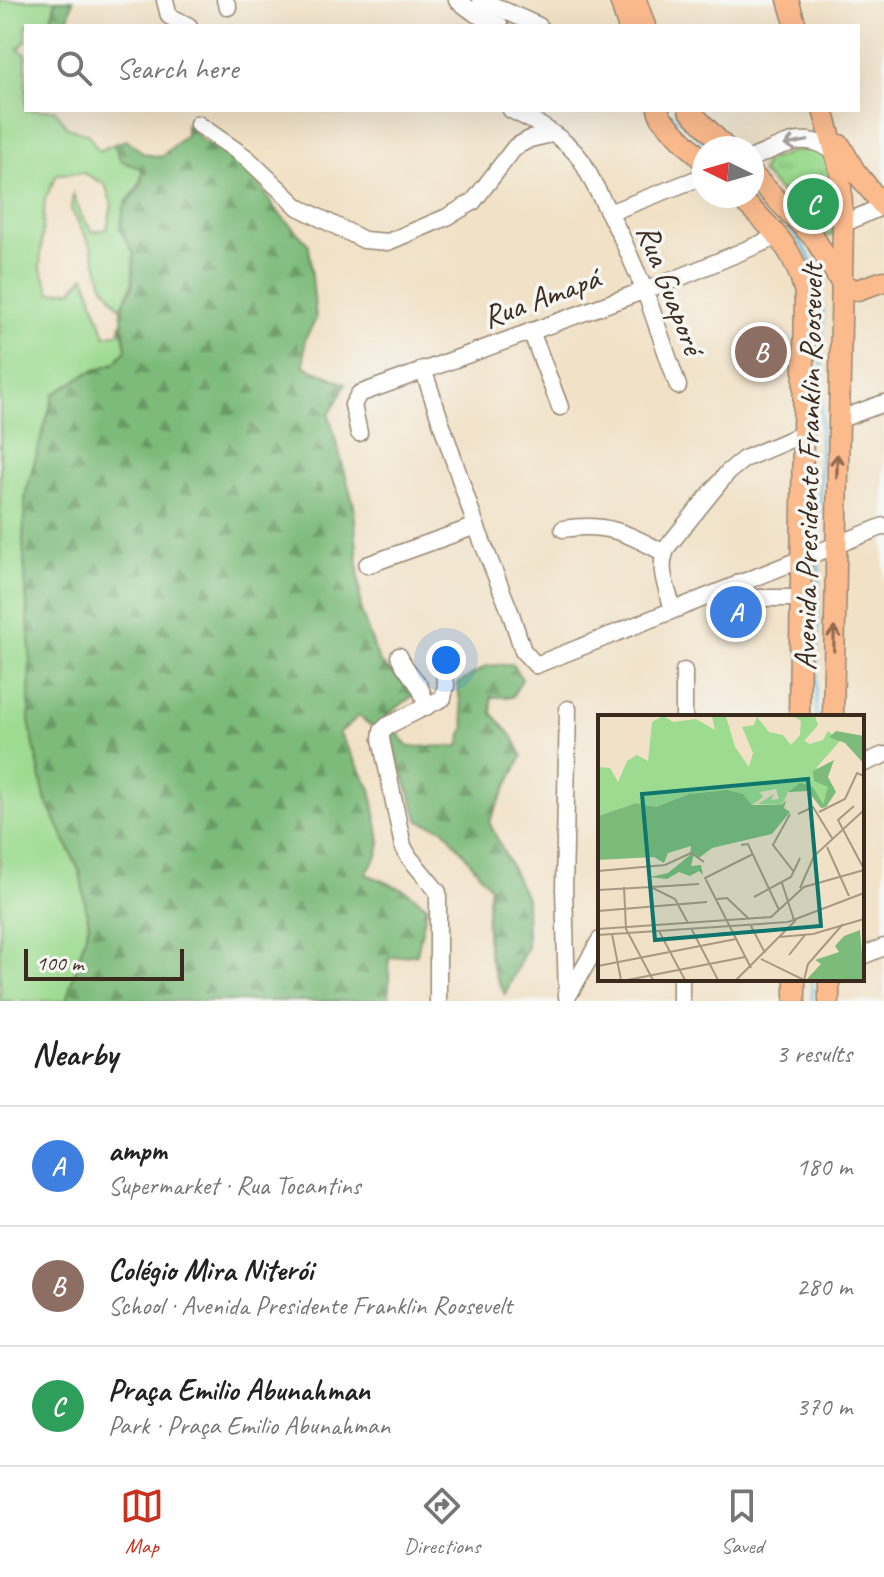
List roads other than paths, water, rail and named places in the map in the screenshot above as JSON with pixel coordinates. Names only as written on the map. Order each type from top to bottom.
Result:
[{"type":"main road","points":[[620,0],[627,24]]},
{"type":"main road","points":[[636,0],[644,24]]},
{"type":"main road","points":[[788,0],[795,24]]},
{"type":"main road","points":[[691,112],[714,136]]},
{"type":"main road","points":[[657,113],[692,149]]},
{"type":"main road","points":[[825,115],[855,171],[884,206]]},
{"type":"main road","name":"Avenida Presidente Franklin Roosevelt","points":[[799,715],[801,598],[819,550],[838,420],[838,276],[843,224],[838,162],[825,115]]},
{"type":"main road","points":[[764,186],[815,239],[838,276],[857,290],[884,281]]},
{"type":"main road","name":"Avenida Presidente Franklin Roosevelt","points":[[753,208],[779,236],[795,260],[805,293],[803,434],[819,550],[833,715]]},
{"type":"main road","points":[[815,239],[833,239],[843,224]]},
{"type":"street","points":[[165,0],[169,16],[185,24]]},
{"type":"street","points":[[457,0],[496,24]]},
{"type":"street","points":[[481,0],[535,24]]},
{"type":"street","name":"Rua Guaporé","points":[[514,112],[576,152],[611,212],[645,291],[678,386]]},
{"type":"street","points":[[198,124],[247,158],[298,207],[375,243],[397,238],[447,217],[473,202],[515,147],[530,139],[552,134]]},
{"type":"street","points":[[764,154],[802,140],[826,145],[838,162]]},
{"type":"street","points":[[611,212],[692,181]]},
{"type":"street","points":[[843,224],[884,206]]},
{"type":"street","name":"Rua Amapá","points":[[359,433],[353,405],[356,397],[423,369],[645,291],[779,236]]},
{"type":"street","points":[[531,331],[560,407]]},
{"type":"street","points":[[423,369],[476,526],[523,651],[536,665],[884,526]]},
{"type":"street","points":[[838,420],[884,403]]},
{"type":"street","points":[[673,609],[662,573],[664,553],[728,472],[744,459],[803,434]]},
{"type":"street","points":[[367,565],[476,526]]},
{"type":"street","points":[[563,529],[581,526],[610,528],[628,533],[664,553]]},
{"type":"street","points":[[740,582],[747,598],[801,598]]},
{"type":"street","points":[[399,656],[407,671],[419,681],[426,707]]},
{"type":"street","points":[[438,1001],[438,892],[403,846],[381,739],[382,731],[387,726],[443,698],[446,693],[442,665]]},
{"type":"street","points":[[684,671],[684,715]]},
{"type":"street","points":[[566,999],[564,888],[568,709]]},
{"type":"street","points":[[864,763],[884,755]]},
{"type":"street","points":[[566,999],[598,943]]},
{"type":"street","points":[[864,955],[884,947]]},
{"type":"waterway","points":[[672,114],[697,136]]},
{"type":"waterway","points":[[780,217],[811,260],[823,312],[819,544]]},
{"type":"waterway","points":[[816,715],[819,560]]},
{"type":"waterway","points":[[812,981],[812,1001]]},
{"type":"place","name":"Praça Emilio Abunahman","points":[[813,204]]},
{"type":"place","name":"Colégio Mira Niterói","points":[[761,352]]},
{"type":"place","name":"ampm","points":[[736,612]]}]
